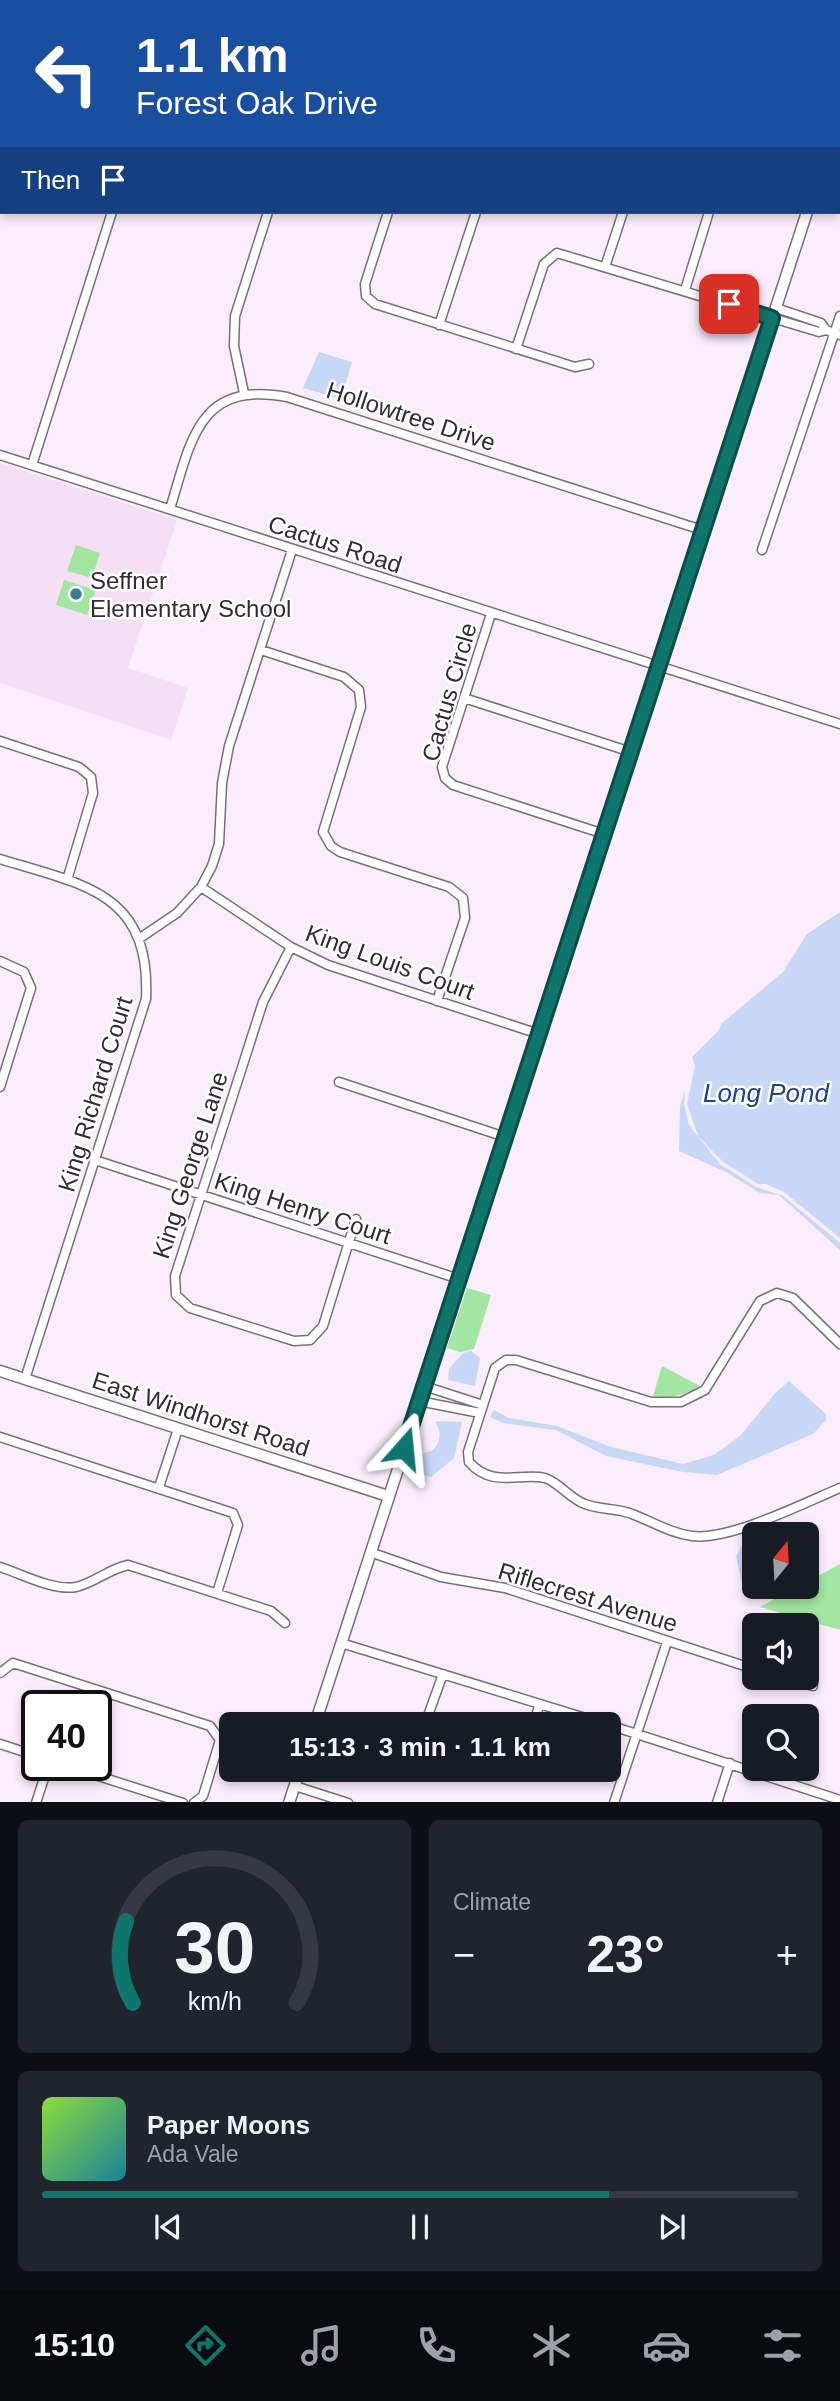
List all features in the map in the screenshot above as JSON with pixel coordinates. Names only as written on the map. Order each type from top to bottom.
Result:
[{"type":"street","points":[[32,465],[111,214]]},
{"type":"street","points":[[170,509],[199,424],[218,404],[244,393],[234,346],[234,316],[267,214]]},
{"type":"street","points":[[387,214],[365,284],[366,296],[375,304],[575,367],[589,364]]},
{"type":"street","points":[[439,325],[474,214]]},
{"type":"street","points":[[605,267],[622,214]]},
{"type":"street","points":[[684,290],[708,214]]},
{"type":"street","points":[[319,1712],[806,214]]},
{"type":"street","points":[[516,349],[544,264],[552,255],[564,253],[684,290],[821,323],[834,333]]},
{"type":"street","points":[[762,550],[840,316]]},
{"type":"street","name":"Hollowtree Drive","points":[[244,393],[287,397],[702,530]]},
{"type":"street","name":"Cactus Road","points":[[0,455],[658,668],[840,724]]},
{"type":"street","points":[[140,938],[177,913],[201,887],[219,844],[222,783],[229,746],[292,550]]},
{"type":"street","name":"Cactus Circle","points":[[491,614],[442,767],[448,782],[604,834]]},
{"type":"street","points":[[261,650],[344,677],[359,690],[361,708],[323,832],[331,846],[340,852],[449,887],[463,898],[465,918],[437,1001]]},
{"type":"street","points":[[464,698],[631,752]]},
{"type":"street","points":[[0,741],[79,767],[91,778],[93,793],[67,880]]},
{"type":"street","name":"King Richard Court","points":[[0,859],[67,880],[110,901],[127,918],[140,938],[148,967],[146,999],[25,1379]]},
{"type":"street","name":"King Louis Court","points":[[201,887],[290,947],[328,965],[539,1034]]},
{"type":"street","name":"King George Lane","points":[[290,947],[264,1002],[200,1195],[174,1285],[180,1301],[190,1308],[294,1341],[310,1340],[323,1326],[356,1219]]},
{"type":"street","points":[[0,961],[24,972],[31,988],[0,1087]]},
{"type":"street","points":[[339,1082],[505,1137]]},
{"type":"street","name":"King Henry Court","points":[[95,1160],[459,1279]]},
{"type":"street","points":[[840,1344],[793,1298],[777,1293],[760,1301],[705,1390],[681,1402],[651,1402],[516,1360],[506,1360],[495,1368],[468,1452],[469,1462],[481,1472],[505,1479],[548,1479],[581,1503],[607,1511],[633,1514],[654,1526],[694,1536],[724,1533],[840,1488]]},
{"type":"street","name":"East Windhorst Road","points":[[0,1371],[388,1496]]},
{"type":"street","points":[[424,1386],[482,1409]]},
{"type":"street","points":[[448,1409],[452,1395]]},
{"type":"street","points":[[419,1401],[448,1409],[482,1409]]},
{"type":"street","points":[[159,1488],[178,1429]]},
{"type":"street","points":[[0,1437],[233,1513],[238,1525],[217,1593]]},
{"type":"street","name":"Riflecrest Avenue","points":[[370,1552],[441,1577],[516,1591],[742,1665]]},
{"type":"street","points":[[0,1567],[63,1588],[78,1587],[113,1568],[128,1565],[271,1611],[285,1623]]},
{"type":"street","points":[[614,1802],[667,1642]]},
{"type":"street","points":[[341,1643],[567,1712]]},
{"type":"street","points":[[0,1673],[13,1663],[209,1726],[220,1740],[204,1796],[194,1802]]},
{"type":"street","points":[[429,1712],[443,1674]]},
{"type":"street","points":[[537,1712],[540,1704]]},
{"type":"street","points":[[621,1728],[730,1763],[822,1799],[840,1800]]},
{"type":"street","points":[[0,1744],[21,1751]]},
{"type":"street","points":[[717,1802],[730,1763]]},
{"type":"street","points":[[112,1780],[183,1802]]},
{"type":"street","points":[[36,1802],[43,1781]]},
{"type":"street","points":[[289,1802],[296,1782]]},
{"type":"street","points":[[295,1786],[348,1802]]},
{"type":"shaded area","name":"Seffner Elementary School","points":[[0,463],[177,520],[128,668],[188,688],[171,740],[0,683]]},
{"type":"green space","points":[[76,545],[100,553],[92,578],[67,571]]},
{"type":"green space","points":[[64,580],[96,590],[87,615],[56,605]]},
{"type":"green space","points":[[467,1288],[491,1295],[474,1349],[460,1352],[447,1348]]},
{"type":"green space","points":[[662,1366],[700,1386],[678,1396],[653,1396]]},
{"type":"green space","points":[[840,1564],[840,1630],[819,1624],[819,1613],[781,1613],[760,1607],[773,1600],[819,1600],[819,1575]]},
{"type":"water","points":[[319,352],[352,362],[341,399],[303,388]]},
{"type":"water","name":"Long Pond","points":[[840,912],[840,1238],[784,1192],[766,1184],[758,1184],[722,1161],[698,1136],[687,1104],[695,1066],[692,1057],[719,1030],[721,1024],[783,972],[807,934]]},
{"type":"water","points":[[685,1090],[684,1104],[689,1125],[720,1164],[756,1187],[783,1196],[840,1243],[840,1250],[779,1195],[760,1193],[726,1172],[679,1151],[680,1106]]},
{"type":"water","points":[[471,1351],[480,1358],[475,1386],[448,1380],[449,1369],[463,1353]]},
{"type":"water","points":[[789,1381],[826,1414],[826,1420],[813,1434],[717,1475],[683,1472],[606,1456],[556,1430],[503,1423],[490,1417],[494,1410],[509,1418],[557,1426],[611,1447],[683,1464],[714,1455],[741,1435],[776,1392]]},
{"type":"water","points":[[435,1422],[462,1422],[454,1458],[431,1477],[416,1473],[423,1453],[432,1451],[439,1441],[440,1433]]},
{"type":"water","points":[[742,1547],[742,1583],[736,1556]]},
{"type":"place","name":"Seffner Elementary School","points":[[76,594]]},
{"type":"route","points":[[404,1448],[772,318],[729,304]]}]
